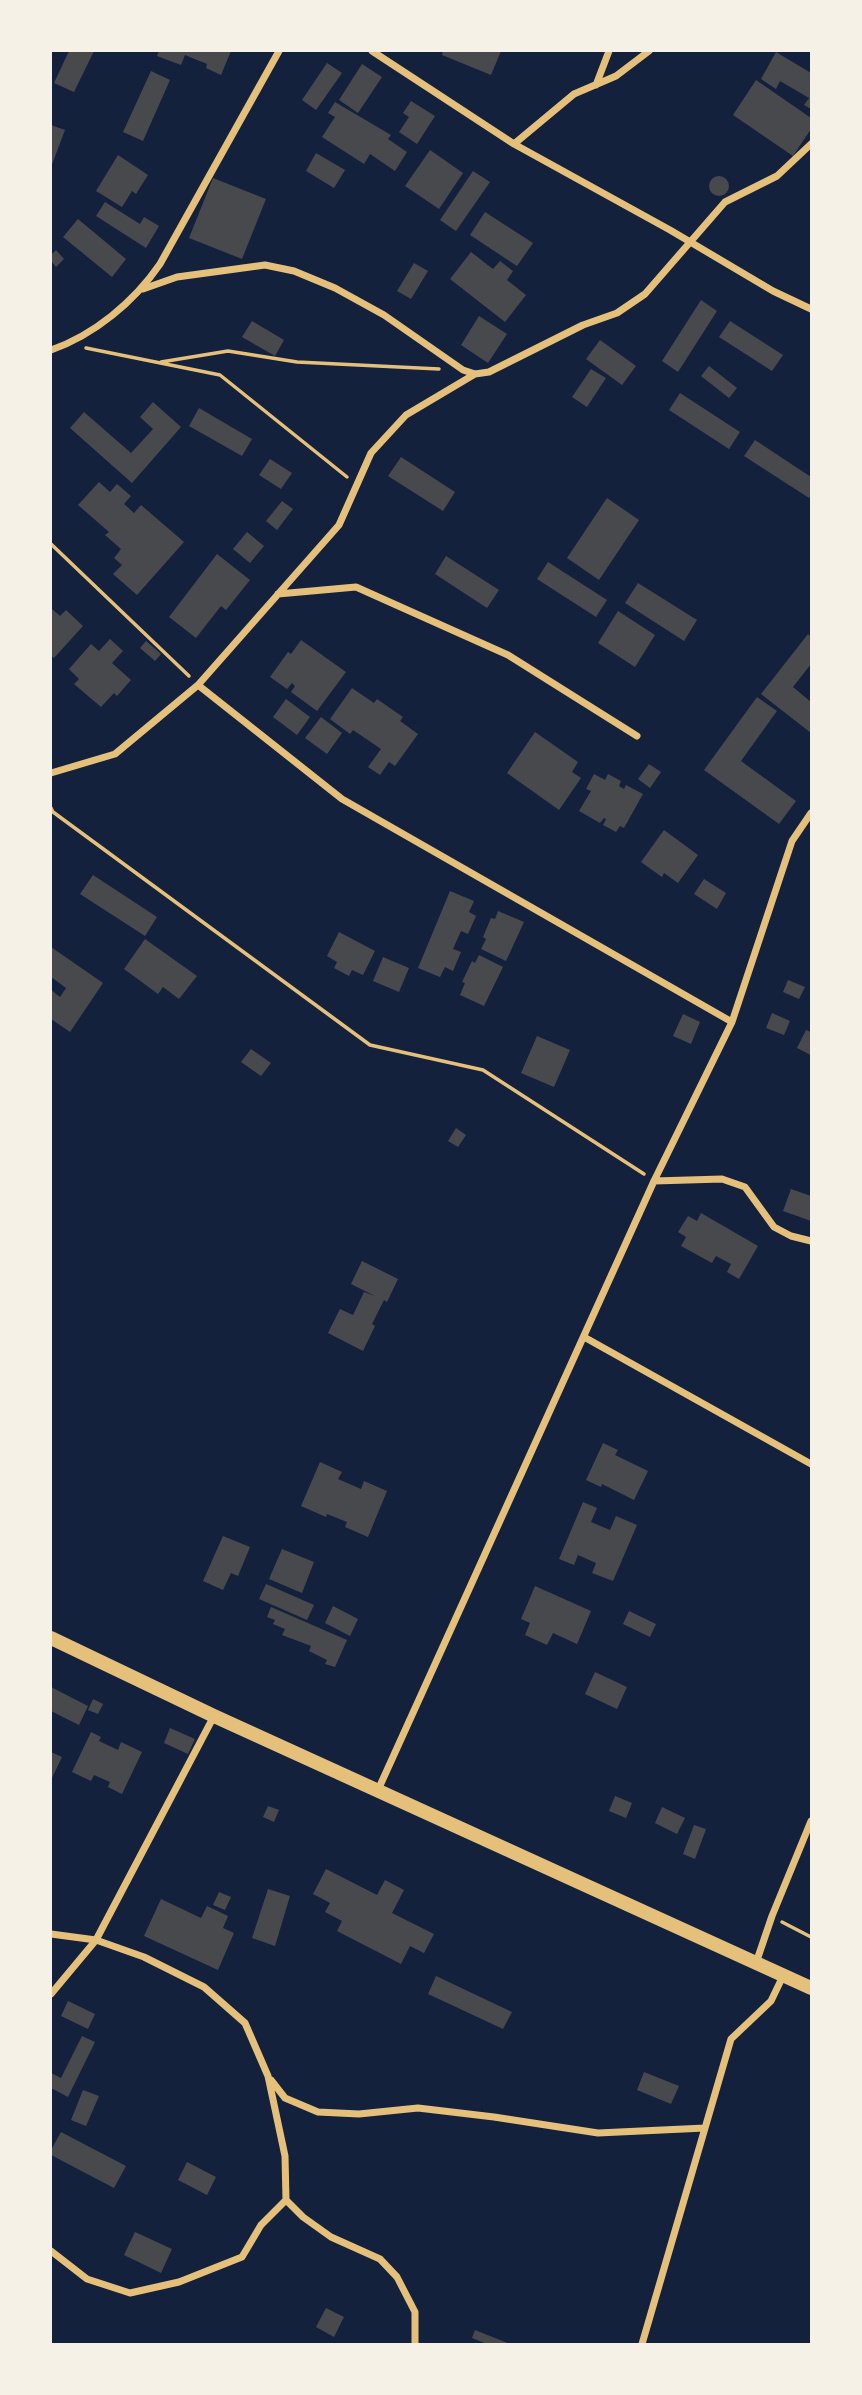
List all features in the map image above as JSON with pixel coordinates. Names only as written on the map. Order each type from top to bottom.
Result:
[{"type":"main road","points":[[51,1638],[214,1716],[811,1988]]},
{"type":"street","points":[[51,350],[68,344],[113,315],[143,289],[160,264],[279,51]]},
{"type":"street","points":[[372,51],[514,145],[773,291],[811,309]]},
{"type":"street","points":[[596,85],[609,51]]},
{"type":"street","points":[[514,145],[574,94],[616,76],[649,51]]},
{"type":"street","points":[[51,774],[115,754],[198,685],[340,525],[371,453],[406,415],[475,374],[489,372],[583,326],[617,313],[645,294],[725,202],[777,176],[811,144]]},
{"type":"street","points":[[143,289],[177,277],[265,265],[294,271],[335,288],[384,315],[463,370],[475,374]]},
{"type":"street","points":[[278,594],[356,587],[508,655],[637,736]]},
{"type":"street","points":[[198,685],[342,799],[732,1021]]},
{"type":"street","points":[[378,1790],[654,1181],[732,1021],[792,841],[811,813]]},
{"type":"street","points":[[654,1181],[722,1179],[745,1187],[774,1227],[791,1236],[811,1241]]},
{"type":"street","points":[[584,1337],[811,1464]]},
{"type":"street","points":[[51,1994],[96,1940],[214,1716]]},
{"type":"street","points":[[756,1963],[811,1821]]},
{"type":"street","points":[[51,1934],[96,1940],[144,1957],[204,1987],[245,2023],[268,2076],[285,2156],[286,2200],[303,2217],[331,2237],[380,2259],[397,2277],[415,2312],[415,2344]]},
{"type":"street","points":[[642,2344],[732,2039],[771,2001],[783,1975]]},
{"type":"street","points":[[268,2076],[285,2098],[318,2112],[359,2114],[418,2108],[598,2133],[705,2128]]},
{"type":"street","points":[[51,2251],[87,2279],[130,2292],[179,2283],[242,2257],[261,2225],[286,2200]]},
{"type":"path","points":[[68,344],[220,375],[357,485]]},
{"type":"path","points":[[159,363],[228,351],[297,362],[463,370]]},
{"type":"path","points":[[51,544],[198,685]]},
{"type":"path","points":[[51,808],[370,1045],[483,1070],[654,1181]]},
{"type":"path","points":[[772,1916],[811,1937]]},
{"type":"building","points":[[69,51],[94,51],[74,92],[54,83]]},
{"type":"building","points":[[159,51],[231,51],[221,75],[206,68],[207,64],[185,55],[181,65],[157,56]]},
{"type":"building","points":[[443,51],[501,51],[491,75],[442,55]]},
{"type":"building","points":[[776,52],[811,73],[811,109],[804,105],[809,98],[780,81],[776,89],[761,79]]},
{"type":"building","points":[[327,63],[342,73],[316,110],[302,100]]},
{"type":"building","points":[[362,64],[382,77],[358,113],[339,100]]},
{"type":"building","points":[[151,71],[170,80],[143,141],[123,132]]},
{"type":"building","points":[[756,80],[811,118],[811,129],[793,156],[733,115]]},
{"type":"building","points":[[411,101],[435,116],[417,144],[399,132],[409,117],[403,113]]},
{"type":"building","points":[[335,102],[391,135],[388,139],[407,152],[395,171],[370,154],[364,164],[322,137],[335,117],[328,113]]},
{"type":"building","points":[[51,125],[65,130],[51,167]]},
{"type":"building","points":[[430,150],[463,173],[439,209],[405,186]]},
{"type":"building","points":[[316,153],[345,170],[334,188],[306,171]]},
{"type":"building","points":[[118,155],[148,175],[136,194],[132,191],[122,207],[96,191]]},
{"type":"building","points":[[473,171],[490,182],[456,231],[440,220]]},
{"type":"building","points":[[719,176],[726,179],[729,186],[726,193],[719,196],[712,193],[709,186],[712,179]]},
{"type":"building","points":[[213,178],[266,199],[242,259],[189,238]]},
{"type":"building","points":[[105,202],[140,224],[144,217],[159,226],[146,248],[96,216]]},
{"type":"building","points":[[485,212],[533,243],[517,266],[470,235]]},
{"type":"building","points":[[78,219],[126,259],[112,277],[63,237]]},
{"type":"building","points":[[56,250],[64,259],[56,267],[51,261],[51,255]]},
{"type":"building","points":[[471,252],[493,269],[500,261],[513,271],[507,280],[526,295],[505,322],[450,279]]},
{"type":"building","points":[[414,263],[428,271],[411,299],[397,291]]},
{"type":"building","points":[[701,300],[717,311],[678,372],[662,361]]},
{"type":"building","points":[[479,316],[507,334],[488,363],[461,345]]},
{"type":"building","points":[[252,321],[284,340],[275,356],[242,337]]},
{"type":"building","points":[[730,321],[783,355],[772,371],[719,337]]},
{"type":"building","points":[[600,340],[636,366],[622,385],[586,359]]},
{"type":"building","points":[[709,366],[737,388],[729,398],[701,376]]},
{"type":"building","points":[[591,369],[606,378],[587,407],[572,397]]},
{"type":"building","points":[[680,393],[740,432],[729,449],[669,410]]},
{"type":"building","points":[[153,402],[181,427],[132,483],[70,428],[84,412],[131,453],[153,429],[140,417]]},
{"type":"building","points":[[199,408],[252,439],[242,456],[189,426]]},
{"type":"building","points":[[755,440],[811,477],[809,498],[744,456]]},
{"type":"building","points":[[401,457],[455,492],[443,511],[388,476]]},
{"type":"building","points":[[270,459],[292,473],[281,489],[259,475]]},
{"type":"building","points":[[99,482],[110,492],[117,484],[131,496],[124,504],[134,513],[141,505],[184,542],[137,595],[113,574],[122,565],[114,558],[121,549],[105,535],[109,532],[78,505]]},
{"type":"building","points":[[607,498],[639,520],[599,580],[567,558]]},
{"type":"building","points":[[282,501],[293,509],[277,530],[266,521]]},
{"type":"building","points":[[247,532],[264,546],[250,563],[233,549]]},
{"type":"building","points":[[217,554],[250,580],[226,610],[221,606],[196,638],[169,617]]},
{"type":"building","points":[[446,556],[499,590],[487,608],[435,574]]},
{"type":"building","points":[[548,562],[607,600],[596,617],[537,579]]},
{"type":"building","points":[[638,583],[697,620],[684,641],[625,603]]},
{"type":"building","points":[[51,608],[60,616],[66,610],[83,626],[54,658],[51,656]]},
{"type":"building","points":[[618,611],[655,635],[635,667],[598,643]]},
{"type":"building","points":[[808,634],[811,637],[811,664],[793,687],[811,702],[811,733],[761,694]]},
{"type":"building","points":[[110,639],[123,651],[112,663],[131,680],[117,696],[114,693],[101,707],[74,684],[79,679],[69,669],[91,644],[99,651]]},
{"type":"building","points":[[301,640],[346,672],[317,711],[291,692],[295,686],[292,683],[287,689],[270,677],[288,652],[291,654]]},
{"type":"building","points":[[146,641],[161,654],[155,661],[140,648]]},
{"type":"building","points":[[352,688],[374,703],[377,699],[403,717],[400,721],[418,734],[395,766],[389,762],[380,775],[368,767],[381,749],[353,730],[350,734],[330,719]]},
{"type":"building","points":[[757,697],[777,711],[741,761],[796,801],[779,824],[704,770]]},
{"type":"building","points":[[286,699],[310,717],[297,735],[273,717]]},
{"type":"building","points":[[321,717],[342,733],[327,754],[305,738]]},
{"type":"building","points":[[535,732],[578,762],[572,772],[581,778],[559,810],[507,773]]},
{"type":"building","points":[[649,764],[661,772],[650,788],[638,779]]},
{"type":"building","points":[[594,774],[605,780],[608,774],[621,781],[619,786],[624,789],[626,785],[643,794],[624,828],[620,826],[616,832],[603,825],[606,819],[600,823],[579,811],[591,791],[586,789]]},
{"type":"building","points":[[664,830],[698,855],[678,883],[664,873],[662,877],[641,862]]},
{"type":"building","points":[[93,875],[157,917],[145,936],[80,894]]},
{"type":"building","points":[[704,879],[726,893],[717,909],[694,894]]},
{"type":"building","points":[[450,891],[474,901],[469,912],[476,916],[468,934],[461,931],[453,949],[461,952],[453,971],[445,967],[440,977],[418,968]]},
{"type":"building","points":[[498,911],[524,922],[506,961],[481,949],[491,918],[495,919]]},
{"type":"building","points":[[339,932],[375,951],[363,975],[352,970],[349,976],[334,968],[337,962],[327,956]]},
{"type":"building","points":[[145,939],[197,976],[179,999],[163,987],[158,994],[124,969]]},
{"type":"building","points":[[51,947],[103,983],[70,1032],[51,1019],[51,990],[60,997],[66,988],[51,977]]},
{"type":"building","points":[[479,955],[503,967],[484,1006],[460,995],[465,983],[462,982],[472,961],[475,963]]},
{"type":"building","points":[[383,957],[409,968],[399,992],[373,981]]},
{"type":"building","points":[[788,980],[805,987],[799,999],[783,992]]},
{"type":"building","points":[[772,1013],[790,1021],[784,1035],[766,1028]]},
{"type":"building","points":[[683,1014],[700,1022],[691,1044],[673,1036]]},
{"type":"building","points":[[806,1030],[811,1032],[811,1055],[797,1048]]},
{"type":"building","points":[[537,1036],[570,1050],[554,1087],[521,1073]]},
{"type":"building","points":[[251,1049],[271,1063],[261,1076],[241,1062]]},
{"type":"building","points":[[456,1128],[466,1135],[458,1147],[448,1141]]},
{"type":"building","points":[[791,1189],[811,1196],[811,1221],[783,1211]]},
{"type":"building","points":[[701,1213],[758,1246],[739,1279],[727,1272],[731,1264],[716,1256],[712,1263],[681,1246],[686,1237],[678,1232],[688,1216],[697,1221]]},
{"type":"building","points":[[362,1261],[398,1279],[372,1324],[375,1326],[363,1351],[328,1333],[340,1309],[353,1315],[364,1292],[375,1296],[351,1284]]},
{"type":"building","points":[[603,1443],[618,1450],[615,1455],[648,1471],[634,1500],[602,1484],[601,1487],[586,1480]]},
{"type":"building","points":[[320,1462],[342,1472],[338,1479],[361,1489],[364,1481],[387,1491],[368,1537],[345,1527],[347,1522],[327,1514],[326,1517],[301,1506]]},
{"type":"building","points":[[583,1502],[597,1508],[591,1522],[610,1530],[616,1516],[637,1525],[613,1581],[592,1573],[596,1563],[578,1555],[574,1565],[559,1559]]},
{"type":"building","points":[[223,1536],[250,1547],[238,1576],[231,1573],[223,1590],[203,1581]]},
{"type":"building","points":[[282,1549],[314,1562],[302,1593],[269,1579]]},
{"type":"building","points":[[266,1584],[314,1605],[307,1620],[259,1599]]},
{"type":"building","points":[[535,1586],[591,1611],[577,1644],[553,1633],[547,1645],[525,1635],[530,1623],[521,1619]]},
{"type":"building","points":[[333,1606],[358,1619],[350,1636],[325,1623]]},
{"type":"building","points":[[271,1607],[347,1640],[335,1667],[325,1664],[327,1660],[309,1651],[311,1646],[282,1635],[285,1629],[273,1624],[275,1620],[267,1617]]},
{"type":"building","points":[[629,1611],[656,1624],[650,1637],[623,1624]]},
{"type":"building","points":[[595,1672],[627,1687],[617,1709],[585,1694]]},
{"type":"building","points":[[51,1687],[88,1706],[79,1725],[51,1711]]},
{"type":"building","points":[[93,1699],[103,1704],[98,1714],[88,1710]]},
{"type":"building","points":[[170,1728],[195,1739],[188,1754],[164,1743]]},
{"type":"building","points":[[91,1732],[101,1737],[99,1741],[118,1750],[121,1742],[142,1752],[122,1794],[108,1787],[110,1782],[94,1775],[91,1781],[72,1772]]},
{"type":"building","points":[[51,1752],[62,1757],[51,1780]]},
{"type":"building","points":[[615,1796],[632,1803],[626,1818],[609,1811]]},
{"type":"building","points":[[268,1806],[279,1810],[274,1822],[263,1817]]},
{"type":"building","points":[[662,1807],[685,1818],[677,1834],[655,1823]]},
{"type":"building","points":[[694,1825],[706,1829],[695,1859],[683,1854]]},
{"type":"building","points":[[326,1869],[377,1895],[385,1880],[404,1890],[392,1913],[434,1934],[424,1953],[410,1946],[401,1964],[337,1931],[342,1921],[325,1912],[330,1903],[313,1894]]},
{"type":"building","points":[[268,1889],[290,1896],[275,1946],[252,1938]]},
{"type":"building","points":[[219,1892],[231,1897],[225,1910],[213,1905]]},
{"type":"building","points":[[161,1899],[201,1918],[207,1906],[228,1916],[223,1928],[234,1933],[218,1970],[144,1936]]},
{"type":"building","points":[[436,1976],[512,2012],[503,2029],[428,1994]]},
{"type":"building","points":[[68,2001],[95,2014],[88,2029],[61,2016]]},
{"type":"building","points":[[82,2036],[95,2042],[68,2097],[51,2088],[51,2073],[61,2078]]},
{"type":"building","points":[[644,2072],[679,2086],[671,2104],[637,2090]]},
{"type":"building","points":[[83,2090],[99,2096],[86,2126],[71,2120]]},
{"type":"building","points":[[61,2132],[126,2166],[114,2188],[51,2155]]},
{"type":"building","points":[[187,2162],[216,2177],[207,2195],[178,2180]]},
{"type":"building","points":[[135,2232],[172,2249],[161,2273],[124,2255]]},
{"type":"building","points":[[326,2308],[344,2317],[334,2337],[316,2327]]},
{"type":"building","points":[[475,2330],[510,2344],[487,2344],[472,2338]]}]
